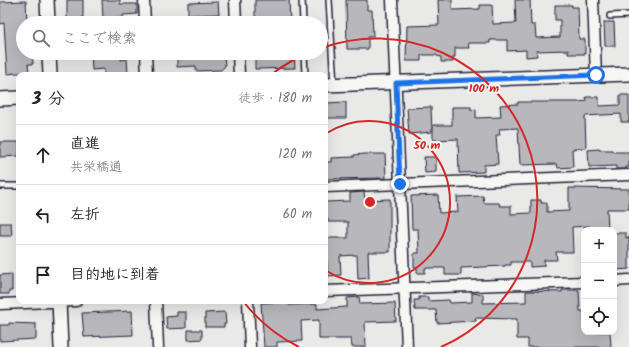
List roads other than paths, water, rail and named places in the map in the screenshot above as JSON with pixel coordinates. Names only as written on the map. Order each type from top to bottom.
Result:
[{"type":"street","points":[[48,0],[48,16]]},
{"type":"street","points":[[144,0],[145,16]]},
{"type":"street","points":[[235,0],[236,16]]},
{"type":"street","points":[[392,0],[407,347]]},
{"type":"street","points":[[593,0],[596,75]]},
{"type":"street","points":[[49,60],[50,72]]},
{"type":"street","points":[[146,60],[146,72]]},
{"type":"street","points":[[238,60],[239,72]]},
{"type":"street","points":[[329,85],[629,74]]},
{"type":"street","points":[[0,99],[16,98]]},
{"type":"street","points":[[328,187],[629,175]]},
{"type":"street","points":[[617,281],[629,280]]},
{"type":"street","points":[[328,291],[404,287],[581,282]]},
{"type":"street","points":[[0,304],[16,303]]},
{"type":"street","points":[[59,304],[61,347]]},
{"type":"street","points":[[156,304],[158,347]]},
{"type":"street","points":[[248,304],[250,347]]},
{"type":"lane","points":[[302,0],[303,16]]},
{"type":"lane","points":[[329,0],[329,85]]},
{"type":"lane","points":[[610,16],[629,15]]},
{"type":"lane","points":[[304,60],[305,72]]},
{"type":"lane","points":[[0,186],[16,186]]}]
